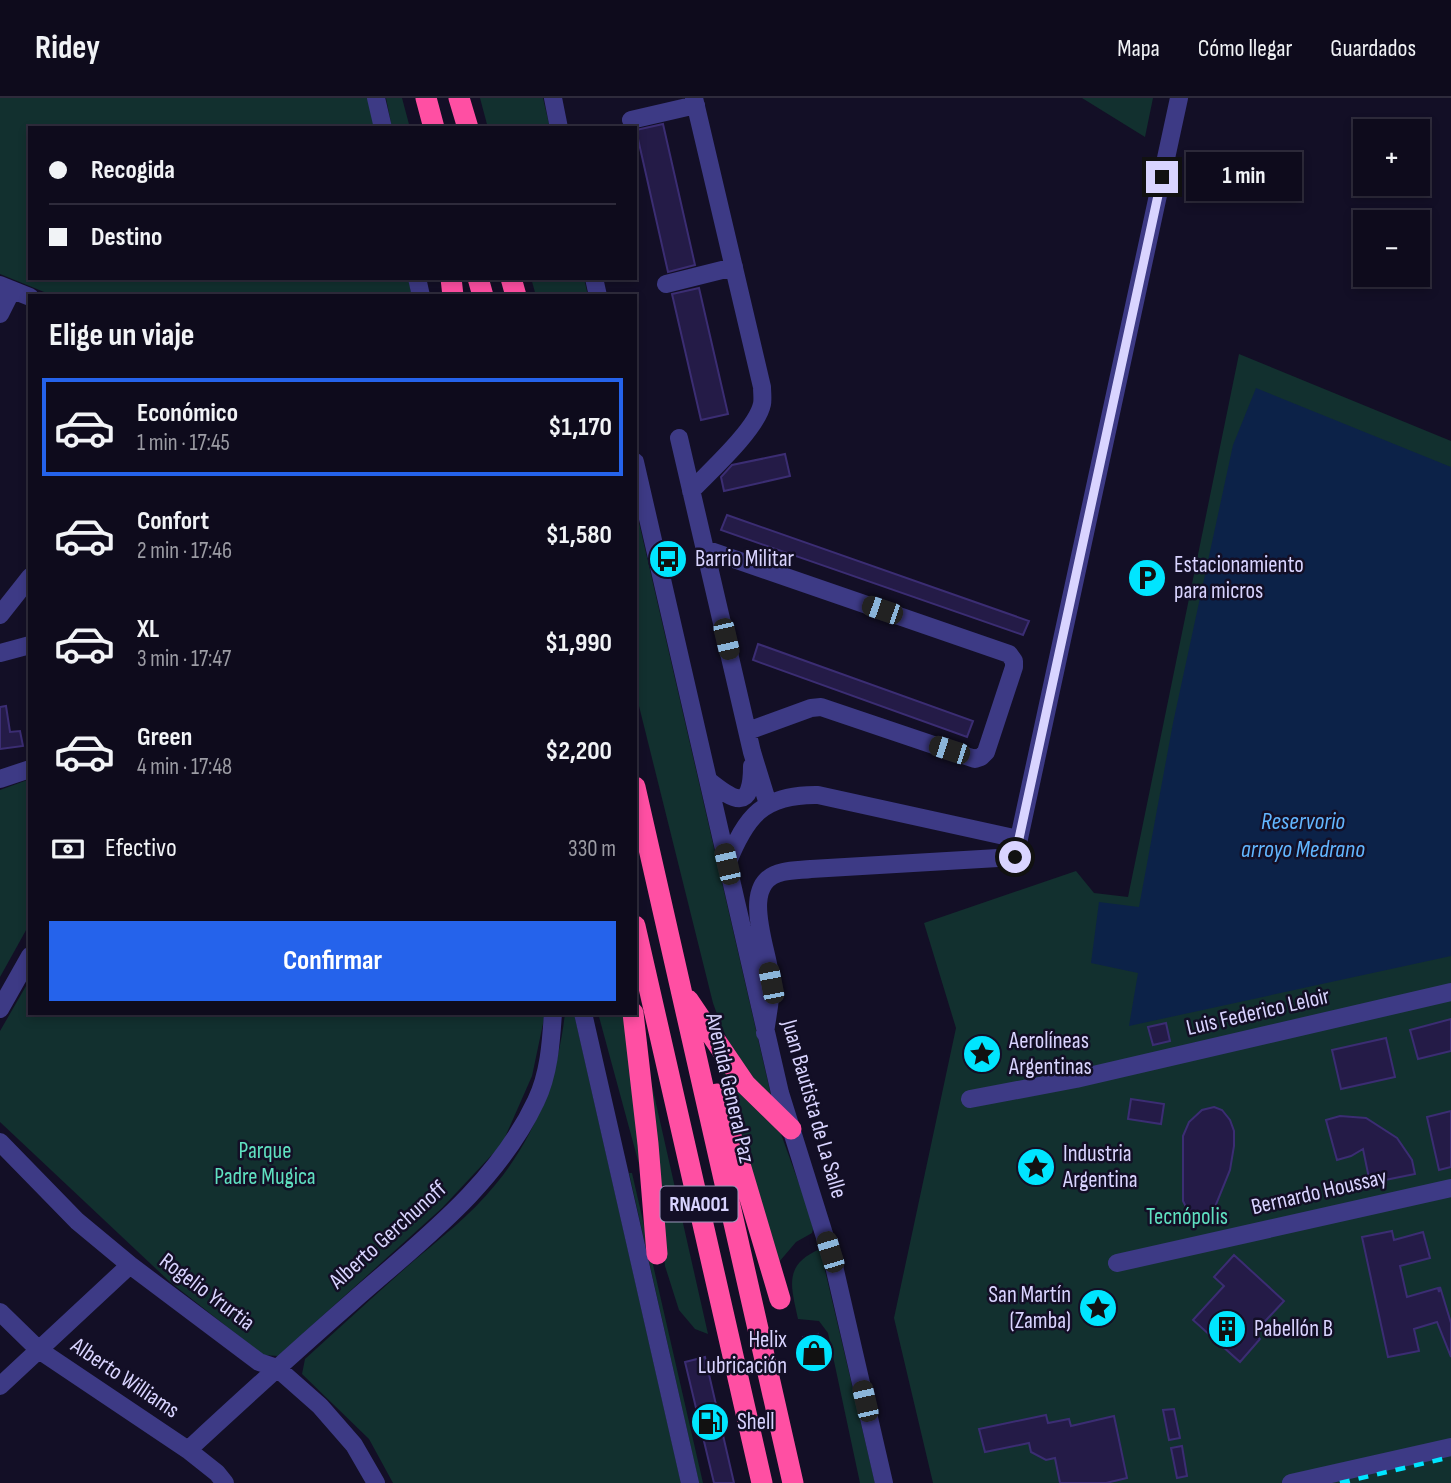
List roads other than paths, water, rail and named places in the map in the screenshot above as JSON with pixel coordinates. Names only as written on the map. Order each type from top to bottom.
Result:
[{"type":"highway","points":[[423,98],[425,126]]},
{"type":"highway","points":[[423,98],[433,126]]},
{"type":"highway","points":[[459,98],[467,126]]},
{"type":"highway","name":"Avenida General Paz","points":[[637,796],[793,1483]]},
{"type":"highway","name":"RNA001","points":[[637,935],[761,1483]]},
{"type":"highway","points":[[681,989],[745,1084],[791,1129]]},
{"type":"highway","points":[[681,989],[736,1151],[780,1299]]},
{"type":"highway","points":[[633,1015],[652,1181],[657,1254]]},
{"type":"street","points":[[376,98],[383,126]]},
{"type":"street","points":[[553,98],[559,126]]},
{"type":"street","points":[[1017,848],[1179,98]]},
{"type":"street","points":[[631,120],[695,102],[762,387],[762,404],[756,419],[691,491]]},
{"type":"street","points":[[666,284],[734,267]]},
{"type":"street","points":[[0,314],[6,287],[28,296]]},
{"type":"street","points":[[679,438],[752,752],[768,804]]},
{"type":"street","name":"Juan Bautista de La Salle","points":[[637,470],[765,1033],[791,1129],[834,1266],[884,1483]]},
{"type":"street","points":[[705,549],[1009,654],[1014,661],[986,752],[975,759],[821,708],[811,708],[748,731]]},
{"type":"street","points":[[0,615],[28,580]]},
{"type":"street","points":[[0,653],[28,646]]},
{"type":"street","points":[[708,780],[730,797],[749,793],[752,787],[752,752]]},
{"type":"street","points":[[0,779],[28,770]]},
{"type":"street","points":[[727,864],[740,834],[755,815],[781,797],[797,795],[818,795],[1017,848]]},
{"type":"street","points":[[765,1033],[771,983],[757,914],[761,889],[774,875],[1017,848]]},
{"type":"street","points":[[0,1009],[28,960]]},
{"type":"street","name":"Luis Federico Leloir","points":[[970,1099],[1076,1079],[1451,992]]},
{"type":"street","name":"Alberto Gerchunoff","points":[[188,1450],[451,1214],[483,1181],[513,1141],[536,1100],[550,1057],[553,1015]]},
{"type":"street","points":[[583,1015],[690,1483]]},
{"type":"street","name":"Rogelio Yrurtia","points":[[0,1142],[77,1221],[130,1265],[259,1362],[277,1368],[320,1406],[354,1445],[376,1483]]},
{"type":"street","name":"Bernardo Houssay","points":[[1117,1263],[1451,1188]]},
{"type":"street","points":[[0,1386],[130,1265]]},
{"type":"street","name":"Alberto Williams","points":[[0,1312],[39,1350],[188,1450],[217,1473],[225,1483]]},
{"type":"street","points":[[1291,1483],[1451,1447]]},
{"type":"water","name":"Reservorio arroyo Medrano","points":[[1256,388],[1451,467],[1451,956],[1129,1026],[1138,973],[1091,963],[1099,902],[1139,907],[1173,723],[1233,445]]},
{"type":"railway","points":[[1340,1483],[1451,1457]]},
{"type":"place","name":"Barrio Militar","points":[[668,559]]},
{"type":"place","name":"Estacionamiento para micros","points":[[1147,578]]},
{"type":"place","name":"Aerolíneas Argentinas","points":[[982,1054]]},
{"type":"place","name":"Industria Argentina","points":[[1036,1167]]},
{"type":"place","name":"San Martín (Zamba)","points":[[1098,1308]]},
{"type":"place","name":"Pabellón B","points":[[1227,1329]]},
{"type":"place","name":"Helix Lubricación","points":[[814,1353]]},
{"type":"place","name":"Shell","points":[[710,1422]]},
{"type":"park label","name":"Parque Padre Mugica","points":[[265,1164]]},
{"type":"park label","name":"Tecnópolis","points":[[1187,1217]]}]
